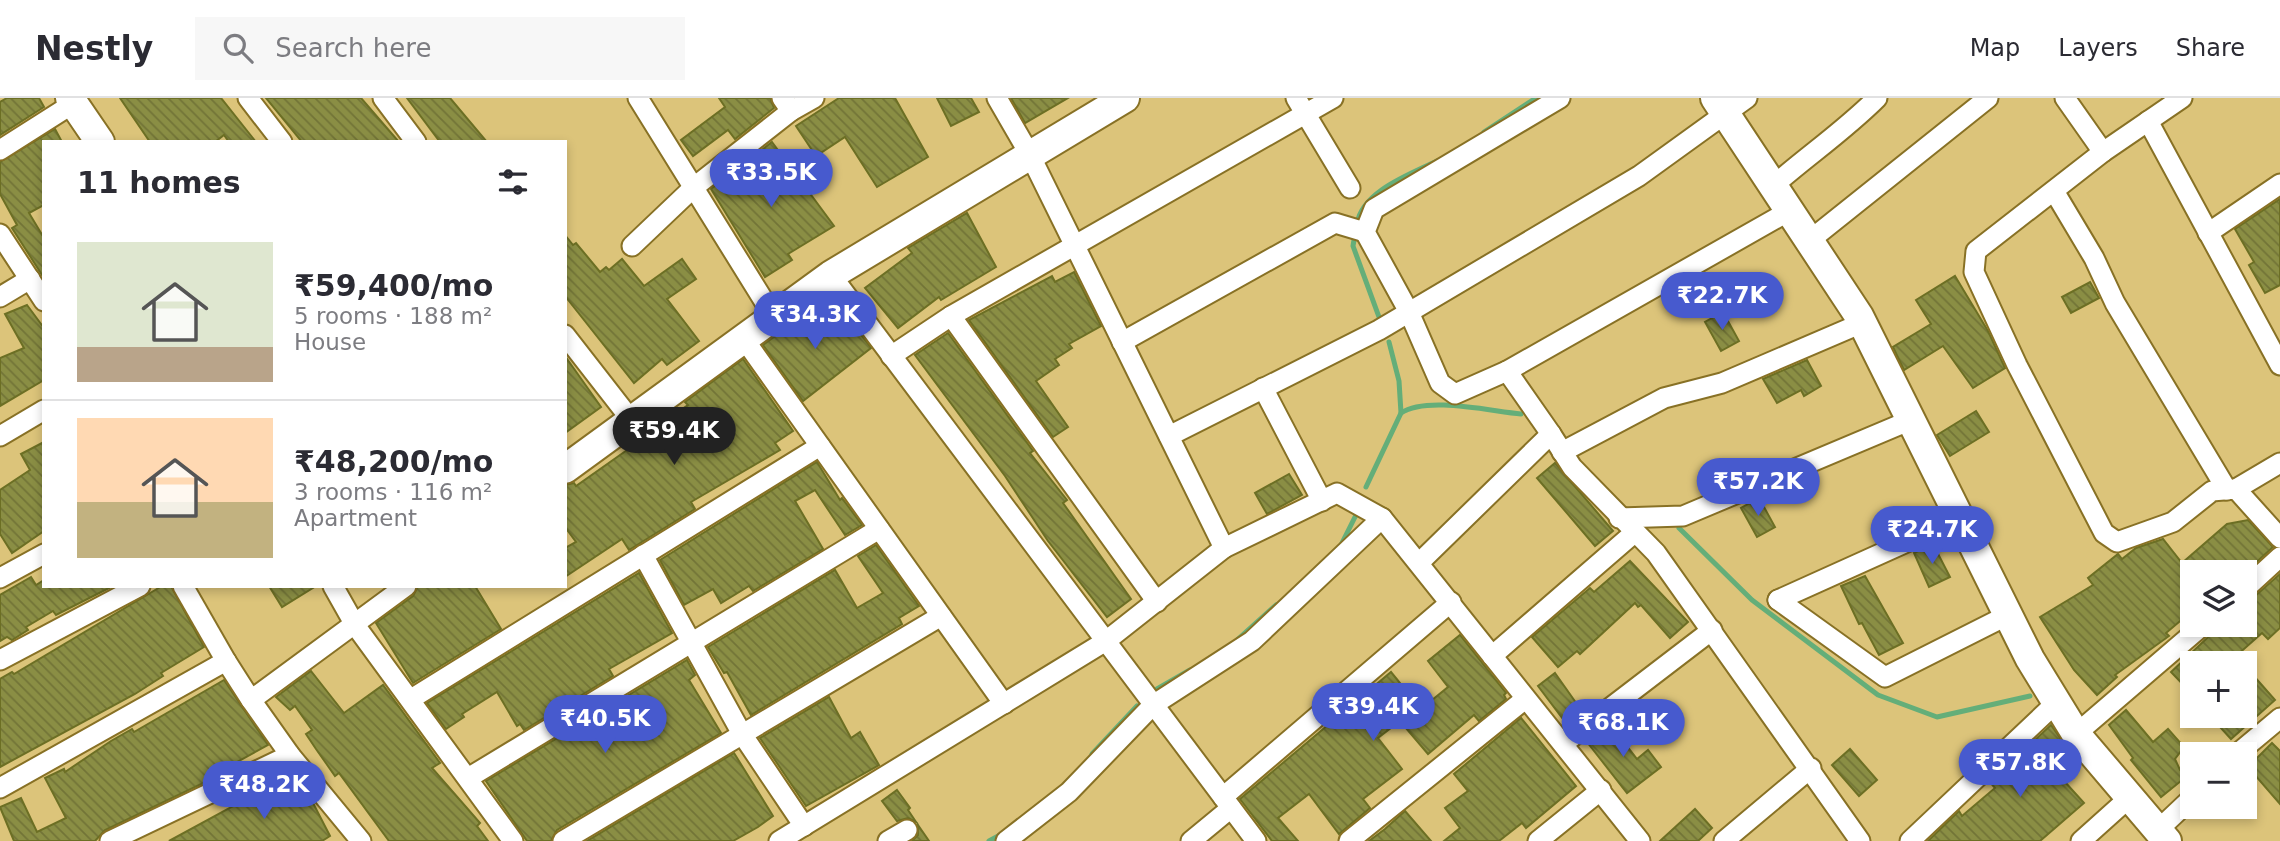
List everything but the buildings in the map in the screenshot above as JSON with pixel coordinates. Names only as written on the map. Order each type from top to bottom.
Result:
[{"type":"street","points":[[247,98],[280,140]]},
{"type":"street","points":[[383,98],[414,140]]},
{"type":"street","points":[[638,98],[774,317]]},
{"type":"street","points":[[632,246],[787,105],[814,98]]},
{"type":"street","points":[[997,98],[1030,155],[1224,548]]},
{"type":"street","points":[[567,468],[831,275],[1125,98]]},
{"type":"street","points":[[891,356],[951,316],[1075,247],[1300,106],[1333,98]]},
{"type":"street","points":[[1365,232],[1374,209],[1560,98]]},
{"type":"street","points":[[1773,186],[1814,150],[1848,127],[1877,98]]},
{"type":"street","points":[[1809,241],[1989,98]]},
{"type":"street","points":[[2066,98],[2103,152]]},
{"type":"street","points":[[2182,98],[2103,152],[1976,251],[1974,272],[2017,365],[2104,533],[2117,542],[2173,522],[2212,491],[2232,489],[2280,463]]},
{"type":"street","points":[[0,150],[72,101],[99,140]]},
{"type":"street","points":[[1169,436],[1409,312],[1639,176],[1729,104],[1773,186],[1862,323],[2008,615],[2076,734],[2163,836],[2180,814]]},
{"type":"street","points":[[1300,106],[1350,188]]},
{"type":"street","points":[[2148,121],[2208,233],[2273,333],[2280,365]]},
{"type":"street","points":[[2208,233],[2280,184]]},
{"type":"street","points":[[2054,191],[2094,258],[2115,303],[2232,489],[2280,538]]},
{"type":"street","points":[[1122,342],[1335,223],[1365,232],[1409,312],[1440,383],[1455,394],[1507,371],[1789,211]]},
{"type":"street","points":[[0,234],[42,297]]},
{"type":"street","points":[[831,275],[1256,841]]},
{"type":"street","points":[[0,297],[30,279]]},
{"type":"street","points":[[951,316],[1157,601]]},
{"type":"street","points":[[1562,452],[1664,398],[1723,383],[1862,323]]},
{"type":"street","points":[[567,338],[632,421]]},
{"type":"street","points":[[744,339],[1004,704]]},
{"type":"street","points":[[1507,371],[1562,452],[1619,518],[1656,553],[1811,768],[1860,841]]},
{"type":"street","points":[[1263,388],[1322,500]]},
{"type":"street","points":[[0,436],[42,411]]},
{"type":"street","points":[[1619,518],[1683,516],[1910,420]]},
{"type":"street","points":[[1420,562],[1550,434]]},
{"type":"street","points":[[411,699],[820,446]]},
{"type":"street","points":[[779,841],[1106,641],[1224,548],[1337,493],[1382,518],[1420,562],[1524,699],[1640,841]]},
{"type":"street","points":[[1006,841],[1069,792],[1153,705],[1252,642],[1382,518]]},
{"type":"street","points":[[1959,518],[1778,600],[1885,677],[2008,615]]},
{"type":"street","points":[[468,778],[879,529]]},
{"type":"street","points":[[1492,656],[1634,533]]},
{"type":"street","points":[[0,578],[42,555]]},
{"type":"street","points":[[643,555],[742,734],[804,826]]},
{"type":"street","points":[[2257,578],[2280,557]]},
{"type":"street","points":[[0,660],[136,588]]},
{"type":"street","points":[[184,588],[251,700],[290,755],[358,840]]},
{"type":"street","points":[[335,588],[355,625],[513,841]]},
{"type":"street","points":[[251,700],[403,588]]},
{"type":"street","points":[[1191,841],[1227,802],[1451,602]]},
{"type":"street","points":[[563,841],[941,616]]},
{"type":"street","points":[[1563,744],[1712,630]]},
{"type":"street","points":[[2076,734],[2189,637]]},
{"type":"street","points":[[0,788],[226,661]]},
{"type":"street","points":[[1349,841],[1524,699]]},
{"type":"street","points":[[1910,841],[2057,702]]},
{"type":"street","points":[[2251,742],[2280,718]]},
{"type":"street","points":[[110,841],[290,755]]},
{"type":"street","points":[[1724,841],[1811,768]]},
{"type":"street","points":[[1538,841],[1601,790]]},
{"type":"street","points":[[2081,841],[2130,797]]},
{"type":"street","points":[[888,841],[907,830]]},
{"type":"waterway","points":[[1484,132],[1536,98]]},
{"type":"waterway","points":[[1357,224],[1361,212],[1378,193],[1437,161]]},
{"type":"waterway","points":[[1355,234],[1353,246],[1379,317]]},
{"type":"waterway","points":[[1389,342],[1399,381],[1401,413]]},
{"type":"waterway","points":[[1366,487],[1401,413],[1412,408],[1442,405],[1521,414]]},
{"type":"waterway","points":[[1342,543],[1358,511]]},
{"type":"waterway","points":[[1679,528],[1752,600],[1878,695],[1937,717],[2030,696]]},
{"type":"waterway","points":[[1237,640],[1276,605]]},
{"type":"waterway","points":[[1157,689],[1190,670]]},
{"type":"waterway","points":[[1092,754],[1137,706]]},
{"type":"waterway","points":[[989,841],[1002,834]]}]
